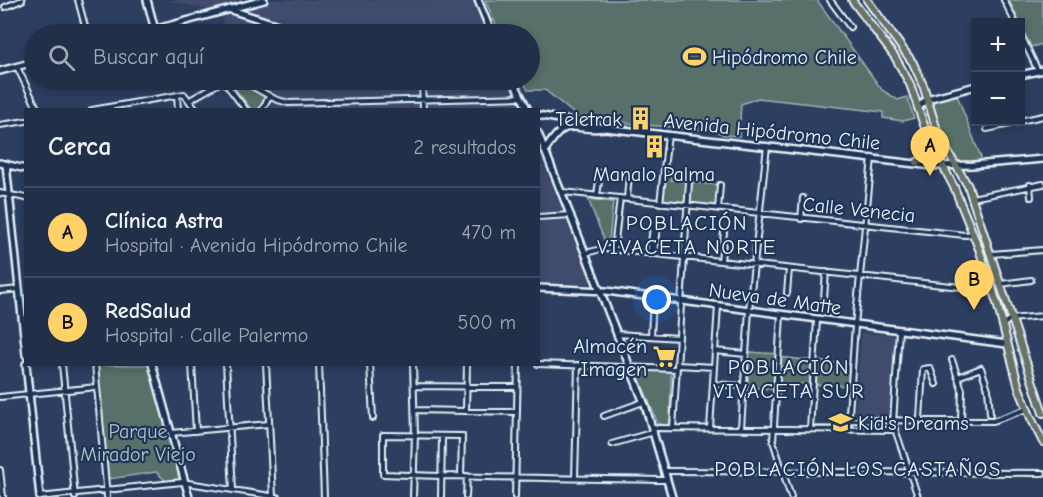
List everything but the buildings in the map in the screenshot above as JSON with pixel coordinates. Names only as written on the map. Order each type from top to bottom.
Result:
[{"type":"main road","points":[[852,0],[900,65],[910,84],[934,152],[954,187],[974,234],[1003,325],[1016,379],[1043,442]]},
{"type":"main road","points":[[867,0],[913,63],[937,133],[957,166],[972,198],[1043,413]]},
{"type":"main road","points":[[917,162],[928,158],[934,152]]},
{"type":"main road","points":[[1007,344],[1017,346],[1022,350]]},
{"type":"street","points":[[5,7],[22,0]]},
{"type":"street","points":[[78,0],[84,24]]},
{"type":"street","points":[[147,0],[154,24]]},
{"type":"street","points":[[177,24],[264,0]]},
{"type":"street","points":[[478,0],[488,24]]},
{"type":"street","points":[[830,0],[850,27]]},
{"type":"street","points":[[1004,0],[1014,18]]},
{"type":"street","points":[[245,5],[243,10],[246,15]]},
{"type":"street","points":[[229,9],[274,24]]},
{"type":"street","points":[[1025,42],[1040,70],[1025,74]]},
{"type":"street","points":[[0,71],[24,64]]},
{"type":"street","points":[[17,66],[24,81]]},
{"type":"street","points":[[918,108],[927,99],[971,87]]},
{"type":"street","points":[[28,90],[37,108]]},
{"type":"street","points":[[190,100],[206,90]]},
{"type":"street","points":[[231,90],[244,108]]},
{"type":"street","points":[[258,90],[288,103],[522,97]]},
{"type":"street","points":[[422,90],[423,108]]},
{"type":"street","points":[[518,90],[527,108]]},
{"type":"street","points":[[104,108],[186,94],[195,108]]},
{"type":"street","points":[[177,95],[178,108]]},
{"type":"street","points":[[263,108],[269,96]]},
{"type":"street","points":[[138,102],[138,108]]},
{"type":"street","name":"Avenida Hipódromo Chile","points":[[540,116],[605,128]]},
{"type":"street","points":[[1025,120],[1043,116]]},
{"type":"street","points":[[0,125],[24,121]]},
{"type":"street","points":[[987,129],[999,126]]},
{"type":"street","name":"Avenida Hipódromo Chile","points":[[547,152],[556,133],[566,127],[605,128],[943,166],[1043,159]]},
{"type":"street","points":[[660,203],[668,135]]},
{"type":"street","points":[[540,137],[644,402],[672,497]]},
{"type":"street","points":[[741,428],[749,310],[767,146]]},
{"type":"street","points":[[541,156],[547,152]]},
{"type":"street","points":[[848,429],[859,276],[872,158]]},
{"type":"street","points":[[24,169],[3,164],[22,289],[24,322]]},
{"type":"street","points":[[597,196],[600,173]]},
{"type":"street","points":[[627,199],[629,174]]},
{"type":"street","points":[[673,428],[689,182]]},
{"type":"street","points":[[972,198],[1043,184]]},
{"type":"street","points":[[718,209],[720,185]]},
{"type":"street","points":[[1030,185],[1031,197]]},
{"type":"street","name":"Calle Venecia","points":[[563,192],[865,226],[965,236],[974,234]]},
{"type":"street","points":[[0,193],[24,198]]},
{"type":"street","points":[[614,249],[620,198]]},
{"type":"street","points":[[801,219],[803,198]]},
{"type":"street","points":[[540,217],[571,215]]},
{"type":"street","points":[[721,261],[724,232]]},
{"type":"street","points":[[652,254],[654,238]]},
{"type":"street","points":[[586,253],[601,249],[614,249],[970,288],[990,282]]},
{"type":"street","points":[[991,254],[1043,250]]},
{"type":"street","points":[[787,293],[789,268]]},
{"type":"street","points":[[824,298],[826,272]]},
{"type":"street","points":[[1000,285],[1031,280]]},
{"type":"street","name":"Nueva de Matte","points":[[540,288],[600,291],[1007,344]]},
{"type":"street","points":[[0,291],[22,289]]},
{"type":"street","points":[[651,336],[653,298]]},
{"type":"street","points":[[710,428],[718,306]]},
{"type":"street","points":[[781,315],[774,447],[791,497]]},
{"type":"street","points":[[1003,325],[1011,319],[1043,316]]},
{"type":"street","points":[[810,429],[817,320]]},
{"type":"street","points":[[899,331],[893,420],[918,497]]},
{"type":"street","points":[[617,334],[679,338]]},
{"type":"street","points":[[715,351],[746,354]]},
{"type":"street","points":[[952,360],[962,393],[961,420]]},
{"type":"street","points":[[540,364],[714,367]]},
{"type":"street","points":[[575,478],[578,365]]},
{"type":"street","points":[[27,366],[40,497],[185,483],[233,489],[250,495],[275,497],[266,366]]},
{"type":"street","points":[[62,366],[75,495]]},
{"type":"street","points":[[95,366],[107,497]]},
{"type":"street","points":[[154,366],[189,497]]},
{"type":"street","points":[[192,366],[196,431]]},
{"type":"street","points":[[226,366],[233,489]]},
{"type":"street","points":[[319,366],[324,497]]},
{"type":"street","points":[[370,366],[373,418]]},
{"type":"street","points":[[413,366],[415,435],[413,497]]},
{"type":"street","points":[[466,411],[467,366]]},
{"type":"street","points":[[515,497],[518,366]]},
{"type":"street","points":[[920,419],[923,369],[930,368],[936,384]]},
{"type":"street","points":[[958,376],[981,368],[988,390],[990,414]]},
{"type":"street","points":[[713,384],[744,386]]},
{"type":"street","points":[[414,386],[517,387]]},
{"type":"street","points":[[0,397],[97,387]]},
{"type":"street","points":[[604,416],[644,402]]},
{"type":"street","points":[[849,420],[995,420],[1027,409]]},
{"type":"street","points":[[415,410],[517,412]]},
{"type":"street","points":[[171,433],[269,424]]},
{"type":"street","points":[[612,444],[654,430],[673,428],[895,430]]},
{"type":"street","points":[[466,497],[464,476],[462,436],[383,435],[383,474],[441,476],[464,476],[667,480]]},
{"type":"street","points":[[441,497],[442,436]]},
{"type":"street","points":[[0,470],[3,497]]},
{"type":"street","points":[[665,471],[1043,473]]},
{"type":"shaded area","points":[[167,0],[473,0],[483,24],[222,24],[223,14]]},
{"type":"shaded area","points":[[268,90],[512,90],[521,108],[270,108],[278,96]]},
{"type":"shaded area","points":[[540,157],[591,280],[590,284],[540,283]]},
{"type":"shaded area","points":[[861,333],[897,335],[892,418],[855,416]]},
{"type":"green space","name":"Hipódromo Chile","points":[[485,0],[817,0],[882,90],[898,100],[907,97],[914,118],[903,121],[883,118],[883,112],[758,98],[741,104],[739,136],[724,135],[716,131],[576,119],[573,113],[545,90],[540,90],[540,24],[496,24]]},
{"type":"green space","points":[[1009,0],[1043,0],[1043,44],[1031,47],[1025,34],[1025,18],[1017,18]]},
{"type":"green space","points":[[236,90],[260,90],[274,98],[265,108],[250,108]]},
{"type":"green space","points":[[957,95],[983,163],[967,164],[957,161],[941,135],[931,102]]},
{"type":"green space","points":[[666,168],[672,169],[671,180],[718,185],[717,206],[663,201]]},
{"type":"green space","points":[[588,199],[613,202],[609,242],[605,242]]},
{"type":"green space","points":[[749,352],[852,365],[851,386],[778,383],[777,390],[746,387]]},
{"type":"green space","name":"Parque Mirador Viejo","points":[[97,366],[148,366],[182,479],[166,481],[156,472],[109,479]]},
{"type":"green space","points":[[639,370],[671,372],[670,421],[667,425],[658,424],[637,372]]},
{"type":"place","name":"Hipódromo Chile","points":[[694,57]]},
{"type":"place","name":"Teletrak","points":[[640,119]]},
{"type":"place","name":"Manalo Palma","points":[[654,146]]},
{"type":"place","name":"Clínica Astra","points":[[930,176]]},
{"type":"place","name":"RedSalud","points":[[974,310]]},
{"type":"place","name":"Almacén Imagen","points":[[665,357]]},
{"type":"place","name":"Kid's Dreams","points":[[840,423]]},
{"type":"district","name":"POBLACIÓN VIVACETA NORTE","points":[[687,235]]},
{"type":"district","name":"POBLACIÓN VIVACETA SUR","points":[[789,379]]},
{"type":"district","name":"POBLACIÓN LOS CASTAÑOS","points":[[858,469]]}]
